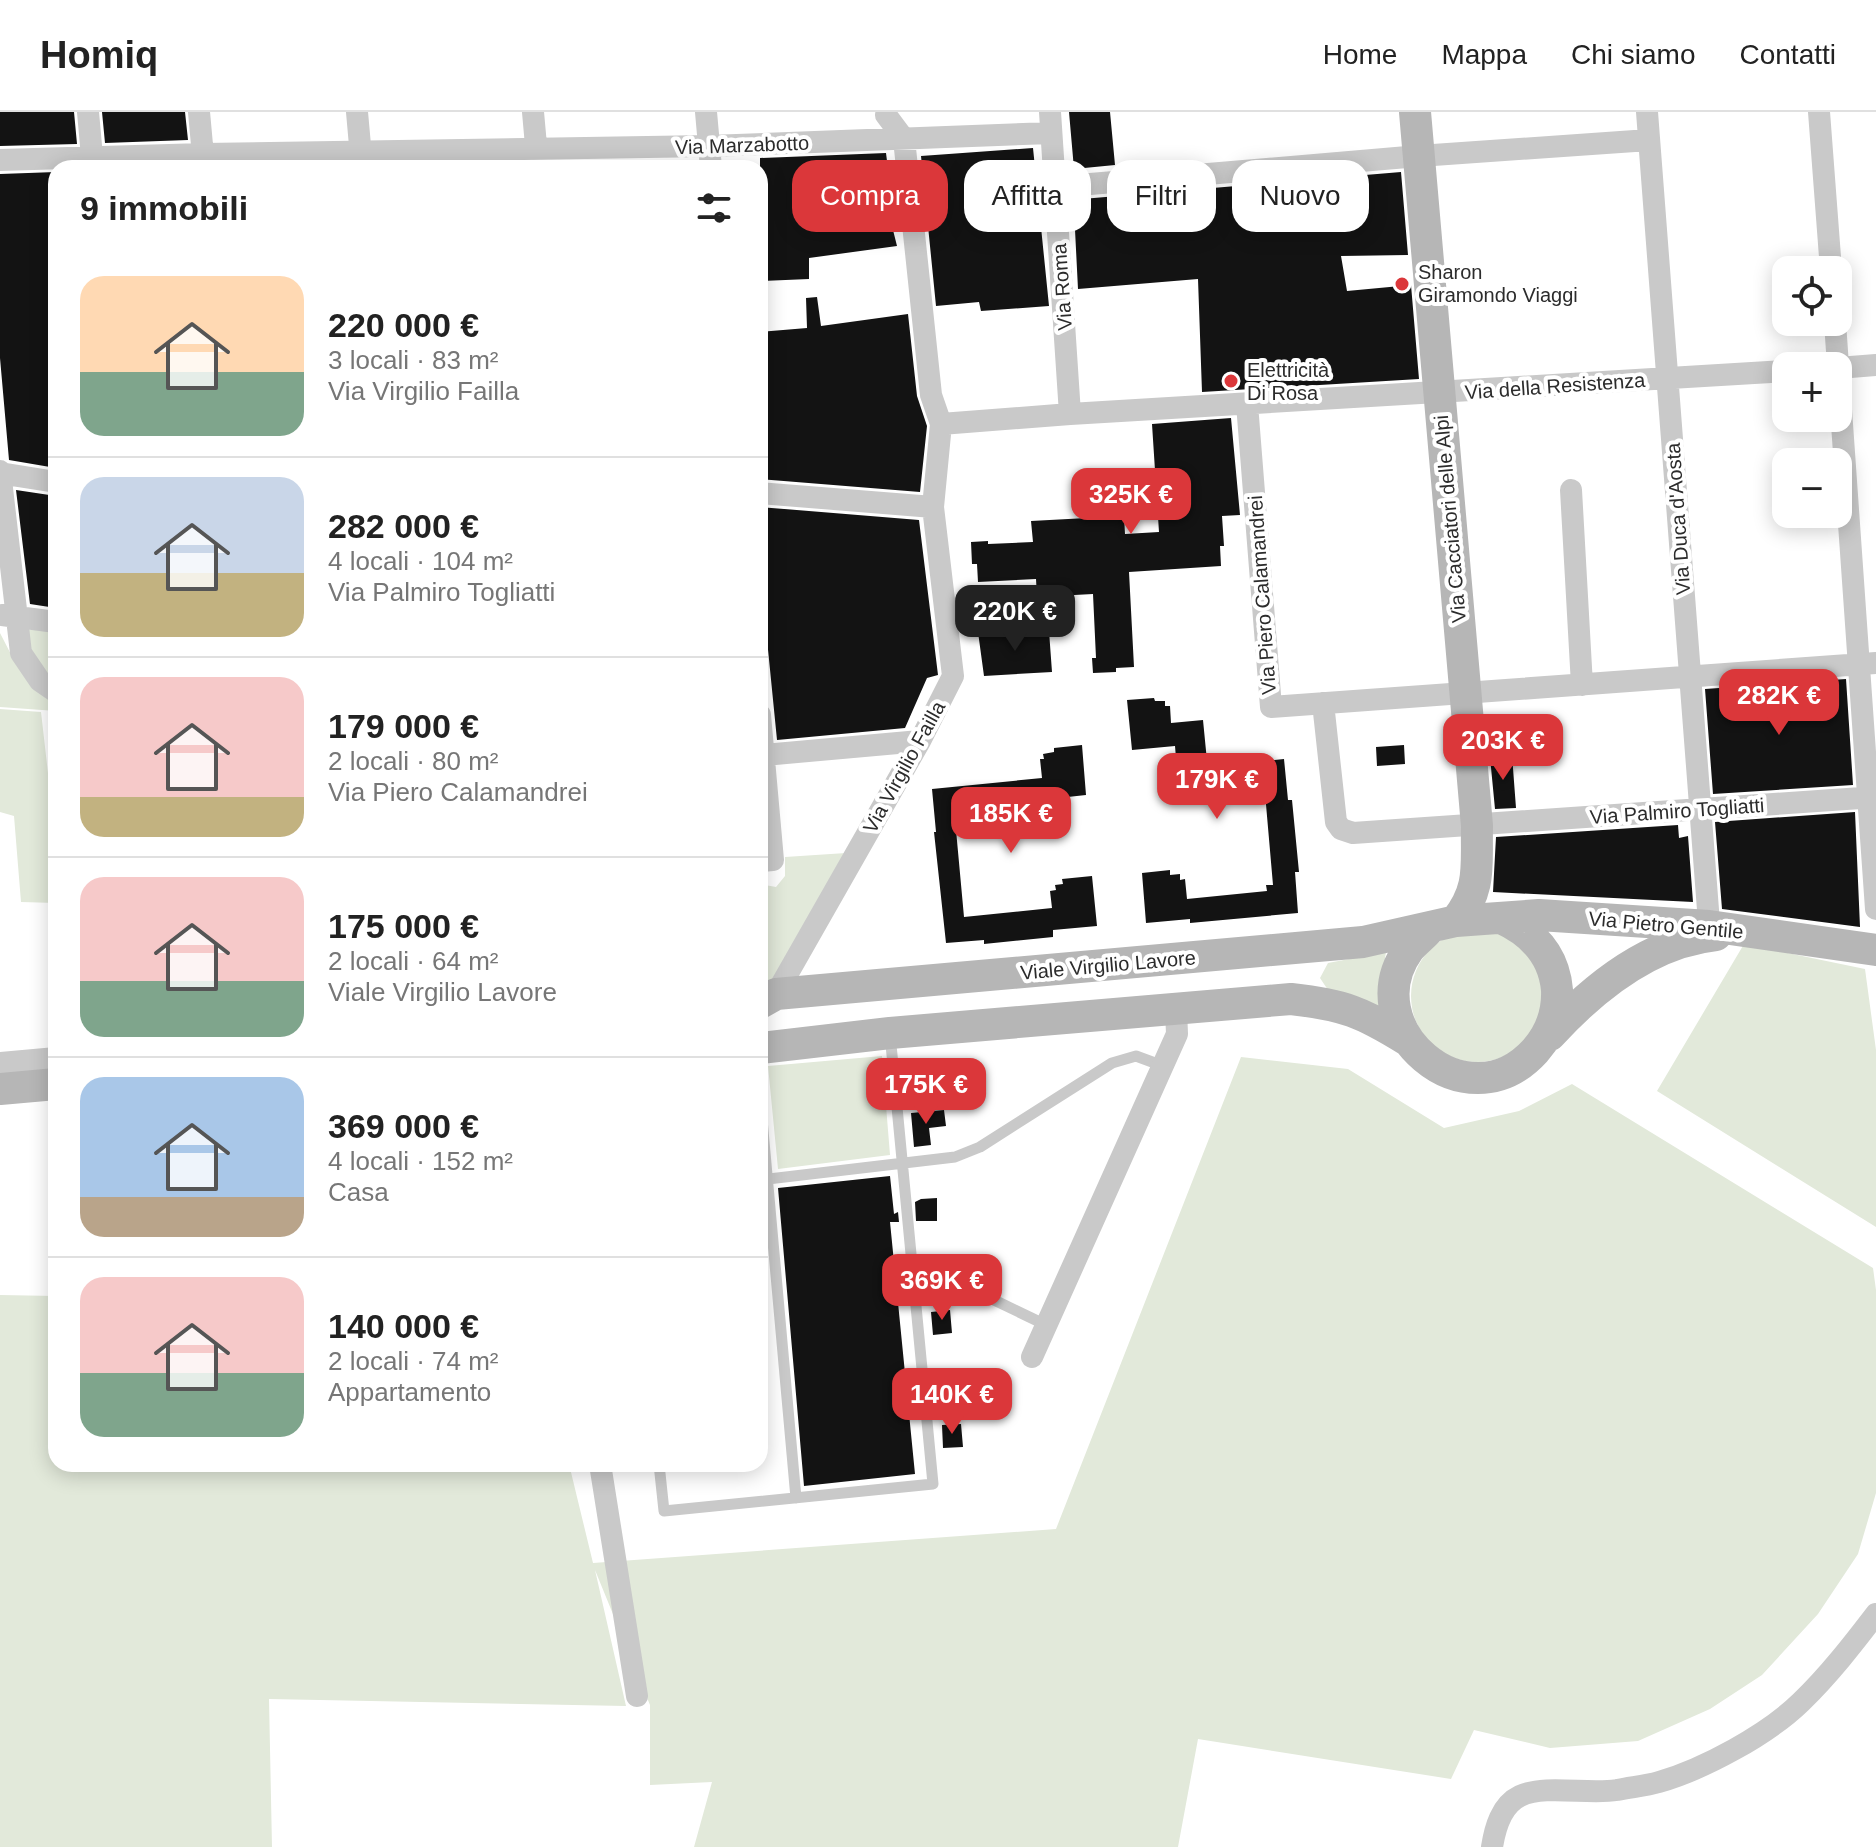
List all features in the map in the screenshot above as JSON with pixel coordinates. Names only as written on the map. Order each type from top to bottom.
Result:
[{"type":"street","points":[[88,112],[92,160]]},
{"type":"street","points":[[199,112],[204,160]]},
{"type":"street","points":[[357,112],[361,160]]},
{"type":"street","points":[[533,112],[537,159]]},
{"type":"street","points":[[706,112],[710,157]]},
{"type":"street","name":"Via Cacciatori delle Alpi","points":[[1415,112],[1477,826],[1476,888],[1468,905],[1443,924]]},
{"type":"street","name":"Via Duca d'Aosta","points":[[1647,112],[1709,931]]},
{"type":"street","points":[[1819,112],[1830,256]]},
{"type":"street","points":[[886,113],[896,139]]},
{"type":"street","name":"Via Marzabotto","points":[[361,160],[710,157],[1050,123]]},
{"type":"street","name":"Via Roma","points":[[1050,123],[1053,160]]},
{"type":"street","name":"Via Virgilio Failla","points":[[768,993],[920,741],[953,676],[933,507],[941,424],[931,395],[896,139]]},
{"type":"street","points":[[1091,184],[1649,140]]},
{"type":"street","name":"Via Marzabotto","points":[[0,160],[48,161]]},
{"type":"street","name":"Via Roma","points":[[1058,232],[1070,414]]},
{"type":"street","points":[[1852,366],[1876,365]]},
{"type":"street","name":"Via della Resistenza","points":[[941,424],[1772,372]]},
{"type":"street","name":"Via Piero Calamandrei","points":[[1247,404],[1271,707],[1868,663]]},
{"type":"street","points":[[1845,432],[1868,663],[1876,909]]},
{"type":"street","points":[[48,481],[0,472],[8,616],[21,653],[40,681],[48,686]]},
{"type":"street","points":[[1571,490],[1582,685]]},
{"type":"street","points":[[768,494],[933,507]]},
{"type":"street","points":[[8,616],[48,621]]},
{"type":"street","name":"Via Palmiro Togliatti","points":[[1323,703],[1336,822],[1341,829],[1353,833],[1872,797]]},
{"type":"street","points":[[768,755],[920,741]]},
{"type":"street","name":"Via Pietro Gentile","points":[[1443,924],[1539,915],[1709,931],[1752,932],[1876,950]]},
{"type":"street","points":[[1501,918],[1520,927],[1537,941],[1553,970],[1558,1002],[1553,1024],[1542,1043]]},
{"type":"street","points":[[1443,924],[1408,950],[1396,979],[1395,1011],[1407,1040],[1420,1056],[1454,1075],[1474,1078],[1494,1076],[1529,1058],[1592,991],[1623,970],[1709,931]]},
{"type":"street","name":"Viale Virgilio Lavore","points":[[768,998],[1363,942],[1443,924]]},
{"type":"street","points":[[768,1047],[890,1033],[1291,999],[1332,1003],[1368,1016],[1407,1040]]},
{"type":"street","points":[[1032,1357],[1177,1034],[1176,1009]]},
{"type":"street","points":[[0,1063],[48,1059]]},
{"type":"street","points":[[0,1089],[48,1085]]},
{"type":"street","points":[[601,1472],[637,1696]]},
{"type":"street","points":[[1492,1847],[1501,1814],[1519,1797],[1539,1792],[1604,1792],[1659,1782],[1709,1762],[1758,1734],[1799,1704],[1839,1662],[1876,1614]]},
{"type":"lane","points":[[660,1472],[664,1511],[933,1484],[890,1033]]},
{"type":"lane","points":[[768,1179],[955,1157],[980,1147],[1112,1063],[1136,1056],[1163,1066]]},
{"type":"lane","points":[[768,1219],[796,1498]]},
{"type":"lane","points":[[992,1299],[1046,1325]]},
{"type":"green space","points":[[48,629],[48,674],[22,639],[24,630]]},
{"type":"green space","points":[[0,633],[17,666],[48,695],[48,710],[0,707]]},
{"type":"green space","points":[[0,709],[41,712],[48,773],[48,903],[21,902],[14,816],[0,812]]},
{"type":"green space","points":[[846,853],[768,983],[768,886],[776,887],[785,876],[785,857]]},
{"type":"green space","points":[[1477,930],[1502,935],[1524,949],[1538,971],[1543,996],[1538,1021],[1524,1043],[1502,1057],[1477,1062],[1452,1057],[1430,1043],[1416,1021],[1411,996],[1416,971],[1430,949],[1452,935]]},
{"type":"green space","points":[[1744,944],[1865,969],[1876,1050],[1876,1227],[1657,1091]]},
{"type":"green space","points":[[1386,952],[1385,958],[1389,964],[1379,1009],[1330,993],[1320,978],[1328,963]]},
{"type":"green space","points":[[882,1056],[890,1155],[778,1169],[768,1066]]},
{"type":"green space","points":[[1241,1057],[1348,1069],[1444,1128],[1519,1111],[1572,1084],[1873,1268],[1876,1290],[1876,1493],[1858,1554],[1818,1614],[1762,1675],[1710,1709],[1638,1741],[1550,1748],[1474,1730],[1451,1779],[1198,1739],[1178,1847],[694,1847],[712,1782],[650,1785],[650,1705],[595,1570],[626,1706],[269,1699],[272,1847],[0,1847],[0,1295],[48,1296],[48,1472],[571,1472],[593,1563],[1056,1529]]},
{"type":"building","points":[[0,112],[74,112],[77,144],[0,146]]},
{"type":"building","points":[[102,112],[185,112],[188,140],[105,143]]},
{"type":"building","points":[[1069,112],[1110,112],[1115,160],[1107,160],[1107,166],[1091,167],[1091,160],[1073,160]]},
{"type":"building","points":[[1033,148],[1034,160],[964,160],[964,232],[1042,232],[1049,306],[981,311],[979,302],[936,306],[929,232],[948,232],[948,160],[921,160],[921,156]]},
{"type":"building","points":[[886,153],[887,160],[792,160],[792,232],[894,232],[897,246],[809,258],[809,279],[768,281],[768,160],[760,160]]},
{"type":"building","points":[[48,172],[48,467],[9,460],[0,358],[0,174]]},
{"type":"building","points":[[1401,172],[1408,255],[1341,256],[1347,291],[1411,285],[1419,379],[1202,392],[1198,279],[1078,289],[1075,232],[1091,232],[1091,198],[1107,197],[1107,232],[1216,232],[1216,188],[1232,186],[1232,232],[1369,232],[1369,175]]},
{"type":"building","points":[[817,297],[821,326],[908,314],[917,396],[927,426],[920,492],[768,480],[768,331],[807,328],[806,298]]},
{"type":"building","points":[[1231,418],[1240,515],[1222,516],[1224,546],[1220,546],[1221,566],[1129,572],[1134,667],[1093,673],[1092,658],[1096,658],[1093,594],[1037,597],[1036,579],[978,582],[977,564],[972,564],[971,542],[1033,542],[1031,521],[1124,516],[1125,534],[1159,532],[1152,424]]},
{"type":"building","points":[[16,490],[48,495],[48,607],[30,604]]},
{"type":"building","points":[[768,508],[919,520],[938,675],[927,678],[905,728],[777,740],[768,649]]},
{"type":"building","points":[[992,631],[993,635],[1049,631],[1052,672],[984,676],[978,632]]},
{"type":"building","points":[[1846,679],[1853,785],[1713,794],[1705,689]]},
{"type":"building","points":[[1154,698],[1170,706],[1171,723],[1203,720],[1207,761],[1213,760],[1214,766],[1284,759],[1288,800],[1292,800],[1299,872],[1295,872],[1298,913],[1190,923],[1190,919],[1146,923],[1142,873],[1170,870],[1170,875],[1180,874],[1180,880],[1185,879],[1187,899],[1267,891],[1266,885],[1273,885],[1265,793],[1257,794],[1257,786],[1179,794],[1175,746],[1132,750],[1127,700]]},
{"type":"building","points":[[1082,745],[1086,795],[1040,800],[1040,804],[964,812],[965,818],[955,819],[964,917],[1052,908],[1050,891],[1056,890],[1055,885],[1063,884],[1062,879],[1092,876],[1097,926],[1053,930],[1053,937],[984,944],[984,940],[946,943],[932,789],[1042,778],[1040,759],[1044,759],[1043,754],[1054,752],[1054,748]]},
{"type":"building","points":[[1404,745],[1405,764],[1377,766],[1376,747]]},
{"type":"building","points":[[1512,755],[1516,808],[1495,809],[1490,757]]},
{"type":"building","points":[[1855,812],[1860,927],[1722,909],[1715,822]]},
{"type":"building","points":[[1678,825],[1679,838],[1688,836],[1693,902],[1493,892],[1496,837]]},
{"type":"building","points":[[944,1110],[946,1126],[929,1128],[931,1145],[914,1147],[911,1113]]},
{"type":"building","points":[[890,1176],[894,1214],[898,1212],[899,1222],[890,1222],[915,1474],[804,1486],[778,1188]]},
{"type":"building","points":[[937,1198],[937,1221],[916,1221],[915,1202]]},
{"type":"building","points":[[950,1310],[952,1333],[933,1335],[931,1312]]},
{"type":"building","points":[[961,1424],[963,1447],[943,1448],[942,1425]]},
{"type":"place","name":"Sharon Giramondo Viaggi","points":[[1402,284]]},
{"type":"place","name":"Elettricità Di Rosa","points":[[1231,381]]}]
